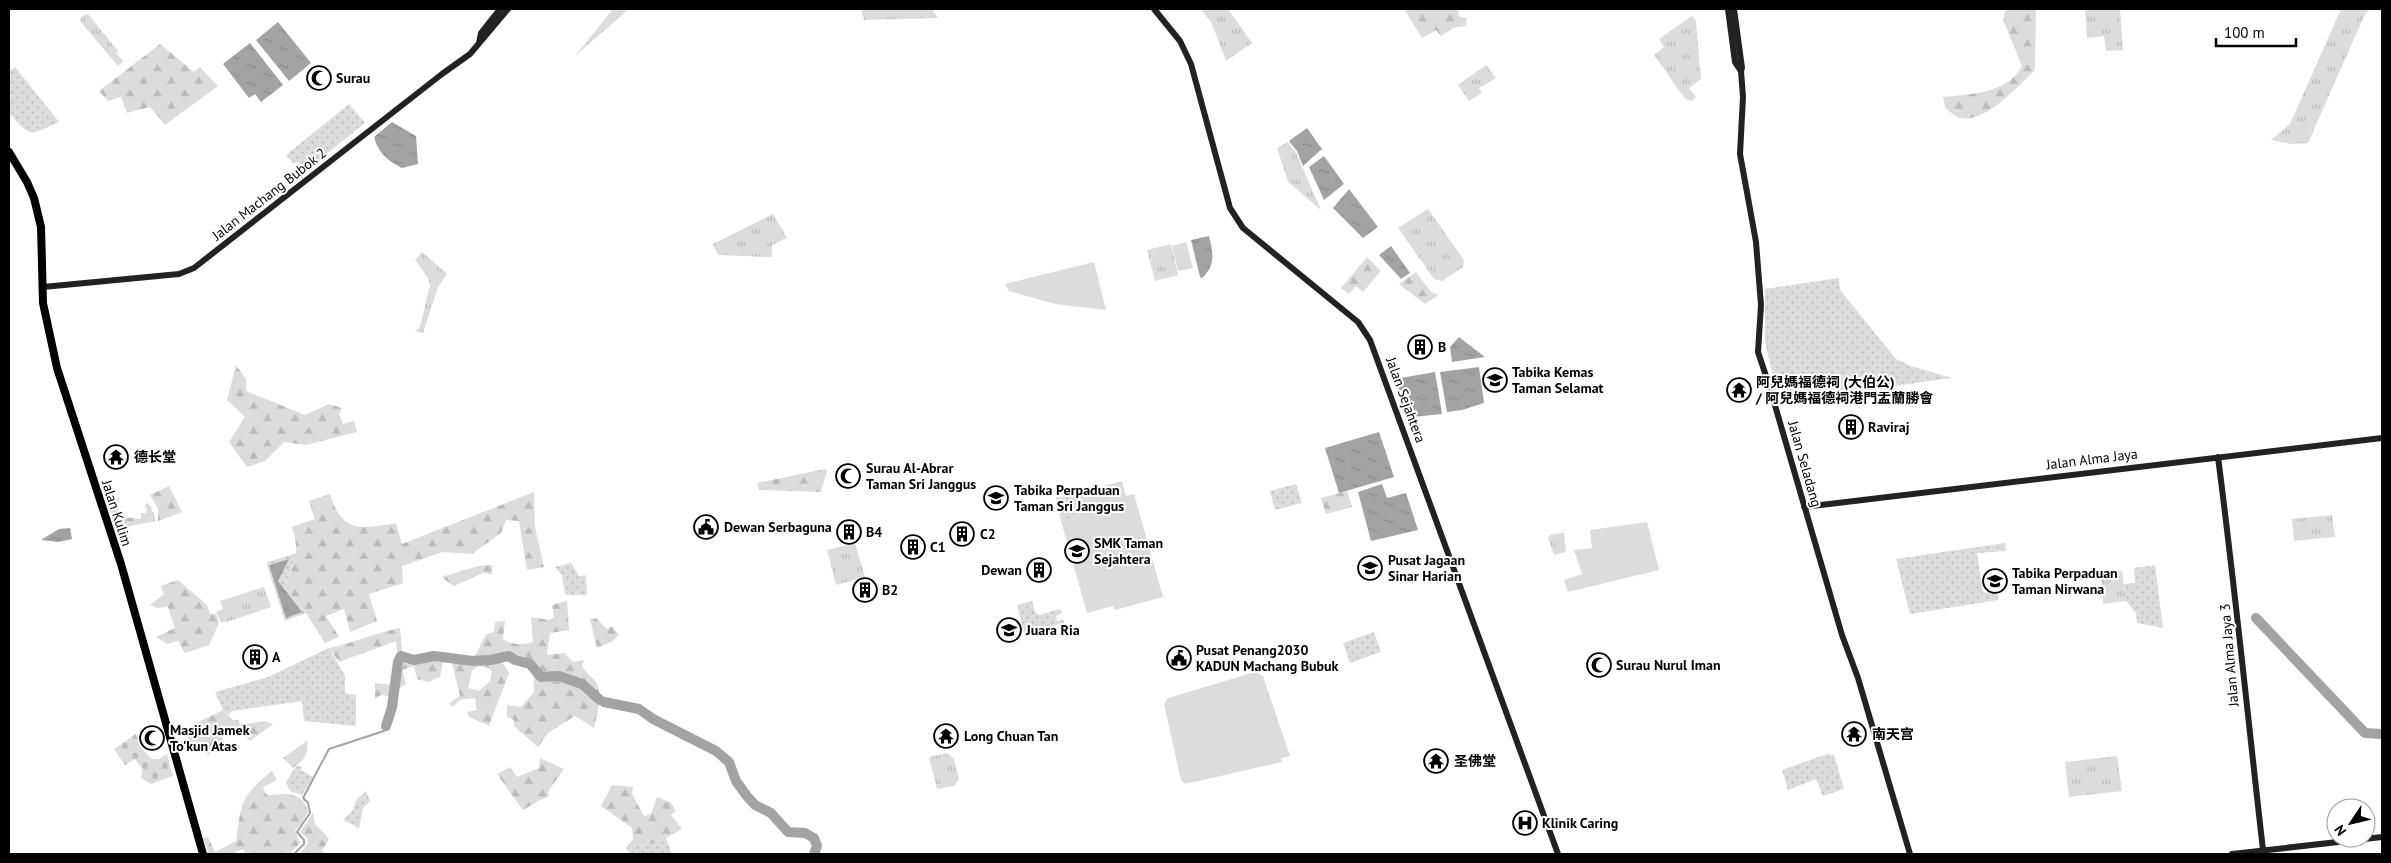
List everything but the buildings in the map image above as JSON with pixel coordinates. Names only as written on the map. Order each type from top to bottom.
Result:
[{"type":"main road","name":"Jalan Kulim","points":[[9,152],[27,182],[36,205],[41,227],[43,251],[45,314],[64,392],[121,564],[203,854]]},
{"type":"street","name":"Jalan Machang Bubok 2","points":[[478,44],[481,32],[500,9]]},
{"type":"street","name":"Jalan Machang Bubok 2","points":[[43,287],[179,274],[194,268],[470,54],[508,9]]},
{"type":"street","name":"Jalan Sejahtera","points":[[1154,9],[1180,41],[1192,64],[1230,208],[1235,218],[1252,236],[1358,322],[1370,340],[1558,854]]},
{"type":"street","name":"Jalan Seladang","points":[[1728,9],[1735,62],[1741,71]]},
{"type":"street","name":"Jalan Seladang","points":[[1734,9],[1742,68],[1743,97],[1740,154],[1756,242],[1762,305],[1759,359],[1769,385],[1804,507],[1910,854]]},
{"type":"street","name":"Jalan Alma Jaya","points":[[1804,507],[2382,438]]},
{"type":"street","name":"Jalan Alma Jaya 3","points":[[2218,457],[2238,615],[2244,692],[2263,850]]},
{"type":"street","points":[[2232,854],[2382,837]]},
{"type":"green space","points":[[613,9],[629,9],[575,56]]},
{"type":"green space","points":[[861,9],[932,9],[938,18],[864,20]]},
{"type":"green space","points":[[1201,9],[1228,9],[1252,43],[1226,61],[1212,24]]},
{"type":"green space","points":[[1404,9],[1459,9],[1458,16],[1467,18],[1466,26],[1453,28],[1441,36],[1436,30],[1422,38]]},
{"type":"green space","points":[[2006,9],[2036,9],[2035,70],[2011,94],[1981,115],[1961,118],[1952,114],[1945,107],[1943,97],[1987,91],[1998,87],[2015,75],[2022,66],[2003,20]]},
{"type":"green space","points":[[2085,9],[2120,9],[2123,50],[2106,51],[2104,36],[2087,38]]},
{"type":"green space","points":[[2341,9],[2371,9],[2365,14],[2308,143],[2291,144],[2271,140],[2290,124]]},
{"type":"green space","points":[[88,14],[118,51],[116,53],[123,61],[118,66],[80,21],[82,16]]},
{"type":"green space","points":[[1692,16],[1696,21],[1701,79],[1689,88],[1696,97],[1692,101],[1685,99],[1654,55],[1664,47],[1659,39]]},
{"type":"green space","points":[[160,44],[194,72],[200,67],[218,86],[165,125],[150,107],[127,113],[121,97],[108,101],[99,91]]},
{"type":"green space","points":[[1486,65],[1496,78],[1479,88],[1482,93],[1469,101],[1458,85]]},
{"type":"green space","points":[[15,67],[59,122],[42,130],[31,132],[22,127],[9,113],[9,72]]},
{"type":"green space","points":[[349,104],[365,123],[305,171],[299,162],[293,163],[286,155]]},
{"type":"green space","points":[[1288,142],[1296,153],[1321,210],[1288,182],[1277,148]]},
{"type":"green space","points":[[1428,209],[1464,260],[1463,267],[1442,281],[1434,279],[1398,228]]},
{"type":"green space","points":[[773,214],[787,238],[772,245],[772,257],[718,255],[713,244]]},
{"type":"green space","points":[[1186,242],[1193,268],[1178,271],[1172,246]]},
{"type":"green space","points":[[1171,244],[1178,275],[1155,281],[1147,250]]},
{"type":"green space","points":[[422,252],[447,274],[438,287],[423,333],[415,331],[420,327],[430,285],[428,278],[415,260]]},
{"type":"green space","points":[[1367,257],[1381,271],[1363,292],[1356,286],[1349,294],[1341,288]]},
{"type":"green space","points":[[1094,262],[1106,310],[1055,304],[1009,291],[1005,284]]},
{"type":"green space","points":[[1416,272],[1431,292],[1439,295],[1425,304],[1399,284]]},
{"type":"green space","points":[[1839,278],[1840,290],[1896,359],[1911,366],[1951,378],[1789,401],[1771,369],[1765,341],[1765,289]]},
{"type":"green space","points":[[236,365],[246,379],[246,391],[305,415],[329,404],[342,408],[339,414],[343,424],[354,421],[357,432],[306,445],[284,442],[265,461],[247,467],[229,442],[245,417],[227,400]]},
{"type":"green space","points":[[825,469],[827,471],[821,492],[759,490],[757,483]]},
{"type":"green space","points":[[1122,481],[1126,496],[1134,494],[1163,597],[1115,610],[1113,606],[1087,613],[1061,521],[1075,518],[1069,495]]},
{"type":"green space","points":[[1296,484],[1302,503],[1275,510],[1270,491]]},
{"type":"green space","points":[[169,486],[182,512],[158,521],[158,509],[150,495]]},
{"type":"green space","points":[[1347,491],[1352,507],[1326,514],[1321,498]]},
{"type":"green space","points":[[534,492],[535,527],[544,567],[527,570],[519,521],[506,520],[501,533],[472,554],[443,552],[402,566],[403,583],[369,594],[377,621],[350,632],[344,609],[326,616],[339,637],[325,643],[306,613],[284,588],[296,552],[292,527],[315,519],[309,501],[330,494],[340,516],[354,526],[373,527],[396,523],[402,544]]},
{"type":"green space","points":[[1069,495],[1075,518],[1061,521],[1056,498]]},
{"type":"green space","points":[[119,498],[118,510],[123,517],[141,519],[141,513],[146,513],[147,507],[145,506],[147,503],[151,506],[152,512],[154,512],[155,521],[116,529],[108,499]]},
{"type":"green space","points":[[2332,515],[2335,537],[2294,541],[2292,519]]},
{"type":"green space","points":[[1647,522],[1659,570],[1568,592],[1564,580],[1582,574],[1574,550],[1592,548],[1590,530]]},
{"type":"green space","points":[[1564,533],[1566,552],[1554,555],[1548,538],[1552,534]]},
{"type":"green space","points":[[855,543],[865,577],[836,585],[827,550]]},
{"type":"green space","points":[[2005,543],[2006,551],[1977,553],[1983,593],[1997,591],[1998,600],[1910,614],[1896,559]]},
{"type":"green space","points":[[297,553],[284,588],[306,613],[285,621],[267,565],[268,562]]},
{"type":"green space","points":[[571,563],[579,576],[586,575],[587,595],[565,595],[562,575],[555,567]]},
{"type":"green space","points":[[492,565],[492,574],[483,573],[454,586],[441,577],[479,566]]},
{"type":"green space","points":[[2155,565],[2163,628],[2137,623],[2136,613],[2126,601],[2124,584],[2135,583],[2134,568]]},
{"type":"green space","points":[[2122,571],[2126,601],[2103,604],[2101,577],[2104,573]]},
{"type":"green space","points":[[178,580],[207,605],[210,614],[216,614],[219,623],[209,645],[185,653],[178,641],[167,644],[156,637],[175,628],[168,607],[157,608],[150,605],[164,594],[161,586]]},
{"type":"green space","points":[[264,587],[271,607],[227,622],[221,622],[216,612],[223,609],[220,601]]},
{"type":"green space","points":[[567,601],[569,630],[550,633],[547,655],[565,653],[573,662],[584,660],[582,666],[596,683],[600,695],[594,728],[575,716],[548,733],[538,747],[514,726],[514,720],[507,717],[507,705],[521,707],[534,692],[533,670],[528,666],[509,658],[500,659],[509,673],[489,726],[469,717],[467,712],[477,710],[475,698],[460,700],[452,707],[449,703],[460,696],[452,663],[443,661],[440,677],[428,682],[417,679],[414,666],[402,670],[406,684],[397,690],[397,709],[389,717],[388,696],[381,695],[375,699],[375,683],[393,685],[398,657],[396,641],[339,662],[329,648],[400,628],[402,651],[414,656],[440,652],[474,658],[486,634],[494,632],[495,622],[505,621],[503,639],[506,641],[517,644],[533,642],[531,617],[549,620],[554,617],[552,605]],"holes":[[[478,666],[489,668],[492,671],[490,681],[479,691],[468,688],[472,671]]]},
{"type":"green space","points":[[1032,601],[1035,612],[1039,615],[1060,609],[1062,613],[1056,616],[1057,621],[1063,619],[1064,623],[1024,633],[1017,605]]},
{"type":"green space","points":[[596,618],[607,629],[612,626],[619,635],[611,642],[597,648],[590,619]]},
{"type":"green space","points":[[1374,632],[1381,652],[1350,663],[1343,643]]},
{"type":"green space","points":[[329,648],[345,676],[345,693],[356,695],[356,726],[304,721],[302,701],[232,711],[229,715],[223,710],[215,692],[268,677]]},
{"type":"green space","points":[[1255,672],[1263,676],[1290,756],[1281,758],[1282,762],[1185,784],[1181,780],[1164,704],[1168,698]]},
{"type":"green space","points":[[223,710],[233,720],[238,720],[241,725],[264,721],[273,724],[250,741],[242,732],[239,735],[233,727],[221,735],[226,747],[214,749],[208,755],[195,741],[189,742],[186,728]]},
{"type":"green space","points":[[136,734],[140,747],[152,759],[159,759],[167,754],[173,776],[151,784],[141,778],[142,769],[135,759],[125,765],[114,749]]},
{"type":"green space","points":[[307,741],[305,756],[293,768],[283,758]]},
{"type":"green space","points":[[947,753],[954,759],[959,779],[954,786],[937,789],[929,757]]},
{"type":"green space","points":[[1827,754],[1834,755],[1844,789],[1823,796],[1816,779],[1788,790],[1782,770]]},
{"type":"green space","points":[[2117,756],[2122,791],[2069,797],[2065,762]]},
{"type":"green space","points":[[540,758],[564,769],[549,790],[548,797],[523,810],[497,774],[510,767],[517,777],[539,768]]},
{"type":"green space","points":[[299,765],[302,767],[301,770],[313,777],[302,795],[290,791],[286,782],[294,769]]},
{"type":"green space","points":[[272,771],[277,780],[263,787],[265,793],[269,796],[293,795],[303,801],[306,806],[308,812],[295,830],[300,843],[290,854],[246,854],[243,849],[231,854],[209,854],[203,838],[208,837],[215,852],[236,841],[239,818],[244,801],[254,787]]},
{"type":"green space","points":[[612,785],[633,787],[632,794],[644,816],[651,814],[657,797],[670,802],[676,811],[671,815],[682,829],[666,838],[667,841],[626,848],[633,839],[632,828],[601,806]]},
{"type":"green space","points":[[366,791],[370,801],[363,808],[359,828],[343,820],[353,810],[356,800]]},
{"type":"green space","points":[[313,813],[315,824],[329,839],[322,851],[326,854],[300,854],[308,843],[308,839],[300,832]]},
{"type":"green space","points":[[667,841],[672,854],[630,854],[626,848]]},
{"type":"water","points":[[278,22],[311,63],[289,81],[256,40]]},
{"type":"water","points":[[250,43],[283,85],[261,102],[255,94],[249,98],[223,64]]},
{"type":"water","points":[[392,122],[416,136],[418,164],[402,168],[388,159],[378,148],[374,137]]},
{"type":"water","points":[[1307,128],[1322,149],[1303,166],[1297,151],[1289,141]]},
{"type":"water","points":[[1324,156],[1344,184],[1324,200],[1309,167]]},
{"type":"water","points":[[1349,189],[1378,227],[1363,238],[1333,208]]},
{"type":"water","points":[[1209,236],[1212,253],[1211,264],[1210,269],[1202,278],[1200,277],[1191,240]]},
{"type":"water","points":[[1391,246],[1410,273],[1401,279],[1379,255]]},
{"type":"water","points":[[1459,337],[1485,357],[1452,362],[1450,347]]},
{"type":"water","points":[[1479,367],[1484,403],[1462,410],[1447,412],[1440,372]]},
{"type":"water","points":[[1435,372],[1442,414],[1412,417],[1408,414],[1395,379]]},
{"type":"water","points":[[1379,432],[1394,477],[1339,493],[1325,448]]},
{"type":"water","points":[[1382,484],[1387,498],[1406,493],[1418,530],[1371,541],[1358,492]]},
{"type":"water","points":[[70,528],[72,539],[58,542],[41,540],[59,529]]},
{"type":"water","points":[[289,559],[278,581],[302,612],[286,618],[270,565]]},
{"type":"waterway","points":[[2256,618],[2365,733],[2382,734]]},
{"type":"waterway","points":[[386,726],[392,707],[398,662],[401,656],[414,660],[434,656],[473,661],[509,656],[515,660],[530,664],[541,677],[559,676],[582,684],[600,700]]},
{"type":"waterway","points":[[604,702],[639,709],[653,719],[716,751],[729,762],[736,781],[755,805],[771,813],[788,832],[805,833],[814,838],[817,846],[814,854]]},
{"type":"waterway","points":[[294,854],[304,844],[304,840],[297,832],[310,813],[308,803],[303,798],[329,749],[384,731]]},
{"type":"place","name":"Surau","points":[[319,78]]},
{"type":"place","name":"B","points":[[1420,347]]},
{"type":"place","name":"Tabika Kemas Taman Selamat","points":[[1495,380]]},
{"type":"place","name":"阿兒媽福德祠 (大伯公) / 阿兒媽福德祠港門盂蘭勝會","points":[[1739,390]]},
{"type":"place","name":"Raviraj","points":[[1851,427]]},
{"type":"place","name":"德长堂","points":[[116,457]]},
{"type":"place","name":"Surau Al-Abrar Taman Sri Janggus","points":[[848,476]]},
{"type":"place","name":"Tabika Perpaduan Taman Sri Janggus","points":[[996,498]]},
{"type":"place","name":"Dewan Serbaguna","points":[[706,527]]},
{"type":"place","name":"B4","points":[[849,532]]},
{"type":"place","name":"C2","points":[[962,534]]},
{"type":"place","name":"C1","points":[[913,547]]},
{"type":"place","name":"SMK Taman Sejahtera","points":[[1077,551]]},
{"type":"place","name":"Pusat Jagaan Sinar Harian","points":[[1370,568]]},
{"type":"place","name":"Dewan","points":[[1039,570]]},
{"type":"place","name":"Tabika Perpaduan Taman Nirwana","points":[[1995,581]]},
{"type":"place","name":"B2","points":[[865,590]]},
{"type":"place","name":"Juara Ria","points":[[1009,630]]},
{"type":"place","name":"A","points":[[255,657]]},
{"type":"place","name":"Pusat Penang2030 KADUN Machang Bubuk","points":[[1179,658]]},
{"type":"place","name":"Surau Nurul Iman","points":[[1599,665]]},
{"type":"place","name":"南天宫","points":[[1854,734]]},
{"type":"place","name":"Long Chuan Tan","points":[[946,736]]},
{"type":"place","name":"Masjid Jamek To'kun Atas","points":[[152,738]]},
{"type":"place","name":"圣佛堂","points":[[1436,761]]},
{"type":"place","name":"Klinik Caring","points":[[1525,823]]}]
